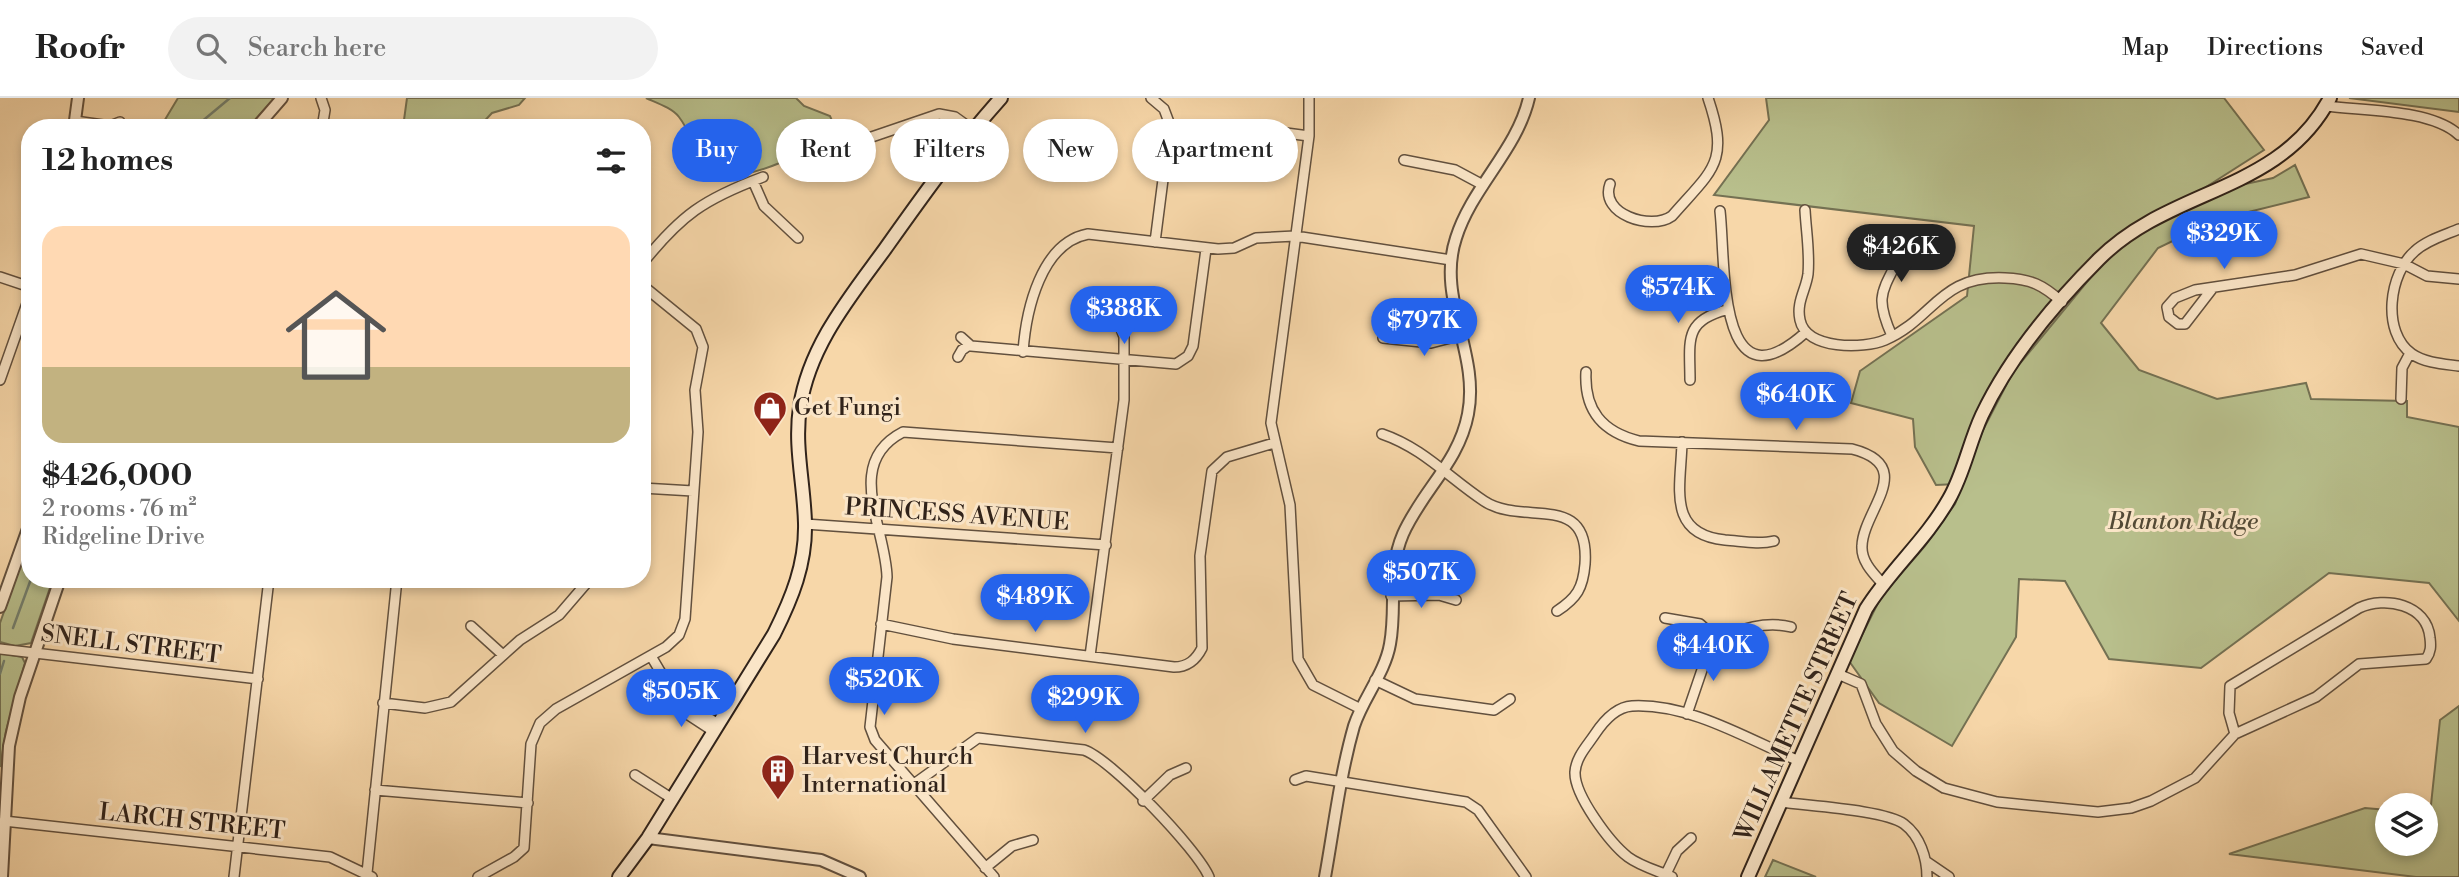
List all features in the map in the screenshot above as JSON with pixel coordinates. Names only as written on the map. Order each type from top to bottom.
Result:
[{"type":"main road","points":[[983,119],[1001,98]]},
{"type":"main road","name":"WILLAMETTE STREET","points":[[1748,877],[1866,609],[1882,583],[1937,519],[1957,484],[1980,420],[2008,367],[2097,261],[2127,234],[2164,212],[2273,162],[2306,134],[2328,102]]},
{"type":"main road","points":[[619,877],[648,838],[774,634],[790,601],[802,561],[805,524],[797,438],[800,404],[813,361],[837,316],[933,182]]},
{"type":"street","points":[[75,119],[78,98]]},
{"type":"street","points":[[264,119],[282,98]]},
{"type":"street","points":[[321,98],[325,110],[324,119]]},
{"type":"street","points":[[1151,98],[1164,109],[1170,125],[1155,243]]},
{"type":"street","points":[[1309,98],[1309,136],[1272,401],[1274,443],[1290,505],[1298,659],[1313,685],[1361,709]]},
{"type":"street","points":[[1325,877],[1343,782],[1361,709],[1390,647],[1395,559],[1403,535],[1446,470],[1459,445],[1468,411],[1469,365],[1451,296],[1451,260],[1456,236],[1483,185],[1520,128],[1529,98]]},
{"type":"street","points":[[1610,184],[1607,194],[1609,204],[1630,215],[1652,222],[1672,216],[1717,160],[1719,142],[1708,98]]},
{"type":"street","points":[[2328,102],[2428,119],[2444,124],[2459,135]]},
{"type":"street","points":[[924,119],[939,114],[958,119]]},
{"type":"street","points":[[1298,135],[1309,136]]},
{"type":"street","points":[[1404,160],[1455,170],[1483,185]]},
{"type":"street","points":[[651,254],[687,214],[707,201],[751,182]]},
{"type":"street","points":[[753,182],[764,206],[798,238]]},
{"type":"street","points":[[1805,209],[1808,272],[1799,301],[1800,322],[1806,332],[1821,342],[1878,342],[1892,336],[1947,292],[1974,279],[2032,280],[2062,302]]},
{"type":"street","points":[[1720,211],[1726,310],[1736,337],[1745,348],[1758,355],[1778,354],[1806,332]]},
{"type":"street","points":[[2459,229],[2417,249],[2403,264],[2395,283],[2394,321],[2398,336],[2410,353],[2425,360],[2459,366]]},
{"type":"street","points":[[1023,352],[1025,326],[1033,299],[1055,251],[1065,242],[1088,234],[1206,249],[1234,248],[1269,236],[1295,236],[1451,260]]},
{"type":"street","points":[[961,337],[969,345],[1023,352],[1168,365],[1183,360],[1191,351],[1206,249]]},
{"type":"street","points":[[2212,289],[2185,324],[2178,324],[2169,317],[2167,307],[2175,298],[2195,290],[2295,275],[2361,254],[2403,264],[2427,276],[2459,279]]},
{"type":"street","points":[[1892,336],[1881,306],[1881,292],[1887,277],[1899,257],[1922,261],[1937,255]]},
{"type":"street","points":[[0,277],[21,284]]},
{"type":"street","points":[[478,877],[514,857],[524,848],[531,744],[540,723],[556,709],[673,642],[685,619],[698,432],[695,390],[704,356],[703,344],[696,329],[651,292]]},
{"type":"street","points":[[1690,380],[1692,329],[1702,318],[1726,310]]},
{"type":"street","points":[[0,380],[21,320]]},
{"type":"street","points":[[1090,656],[1125,400],[1124,337],[1118,321]]},
{"type":"street","points":[[1383,338],[1431,343],[1462,335]]},
{"type":"street","points":[[958,357],[969,345]]},
{"type":"street","points":[[2401,399],[2402,368],[2410,353]]},
{"type":"street","points":[[1586,372],[1588,402],[1594,416],[1605,428],[1619,436],[1639,441],[1852,449],[1875,459],[1880,466],[1885,485],[1866,527],[1861,548],[1869,569],[1882,583]]},
{"type":"street","points":[[994,877],[875,740],[870,727],[887,577],[887,556],[872,505],[871,477],[880,451],[889,440],[903,432],[1118,448]]},
{"type":"street","points":[[1382,434],[1408,443],[1495,507],[1561,516],[1578,527],[1586,548],[1582,586],[1577,596],[1557,611]]},
{"type":"street","points":[[1682,442],[1681,503],[1688,526],[1698,534],[1710,538],[1762,544],[1774,541]]},
{"type":"street","points":[[881,624],[953,639],[1174,667],[1185,666],[1195,659],[1203,641],[1200,556],[1212,471],[1227,457],[1274,443]]},
{"type":"street","points":[[651,489],[693,491]]},
{"type":"street","name":"PRINCESS AVENUE","points":[[805,524],[1106,545]]},
{"type":"street","points":[[0,607],[21,548]]},
{"type":"street","points":[[2,877],[9,746],[34,653],[57,588]]},
{"type":"street","points":[[234,877],[268,588]]},
{"type":"street","points":[[370,875],[375,790],[396,588]]},
{"type":"street","points":[[383,704],[425,708],[445,705],[468,690],[526,636],[559,615],[582,588]]},
{"type":"street","points":[[1391,596],[1439,595],[1457,600]]},
{"type":"street","points":[[1838,674],[1861,684],[1876,724],[1902,761],[1944,788],[1997,802],[2085,812],[2131,808],[2195,778],[2235,734],[2316,697],[2359,664],[2427,657],[2431,649],[2430,631],[2419,614],[2391,604],[2362,607],[2230,686],[2229,713],[2235,734]]},
{"type":"street","points":[[1665,618],[1700,624],[1718,641]]},
{"type":"street","points":[[1687,714],[1703,667],[1718,641],[1738,631],[1769,624],[1791,627]]},
{"type":"street","points":[[471,626],[503,655]]},
{"type":"street","name":"SNELL STREET","points":[[0,649],[258,679]]},
{"type":"street","points":[[650,656],[684,712],[715,727]]},
{"type":"street","points":[[1375,680],[1420,701],[1494,710],[1501,708],[1510,699]]},
{"type":"street","points":[[1691,838],[1677,851],[1669,876],[1631,859],[1615,845],[1584,800],[1575,773],[1585,748],[1614,713],[1629,706],[1687,714],[1799,761]]},
{"type":"street","points":[[914,784],[978,738],[991,737],[1091,752],[1193,851],[1209,877]]},
{"type":"street","points":[[1143,801],[1170,775],[1186,768]]},
{"type":"street","points":[[635,775],[671,798]]},
{"type":"street","points":[[1295,779],[1306,776],[1466,802],[1478,810],[1526,877]]},
{"type":"street","points":[[375,790],[528,803]]},
{"type":"street","points":[[1781,802],[1899,821],[1916,836],[1927,862],[1928,877]]},
{"type":"street","name":"LARCH STREET","points":[[4,821],[330,857],[370,875]]},
{"type":"street","points":[[648,838],[821,860],[860,877]]},
{"type":"street","points":[[985,868],[1012,846],[1033,840]]},
{"type":"street","points":[[1927,862],[1948,876]]},
{"type":"street","points":[[1928,877],[1933,872],[1948,876]]},
{"type":"green space","points":[[178,98],[275,98],[256,119],[165,119]]},
{"type":"green space","points":[[407,98],[525,98],[519,105],[492,113],[486,119],[404,119]]},
{"type":"green space","points":[[646,98],[796,98],[804,106],[830,116],[831,119],[776,119],[776,164],[762,170],[762,119],[680,119],[668,108]]},
{"type":"green space","points":[[1766,98],[2224,98],[2264,150],[2112,247],[2008,367],[1957,484],[1936,485],[1915,447],[1913,419],[1851,403],[1860,371],[1967,296],[1974,226],[1714,195],[1769,120]]},
{"type":"green space","points":[[2349,98],[2459,98],[2459,112]]},
{"type":"green space","name":"Blanton Ridge","points":[[2295,165],[2309,197],[2216,220],[2158,248],[2101,323],[2139,370],[2217,399],[2306,383],[2311,399],[2407,401],[2407,417],[2459,427],[2459,621],[2429,583],[2329,573],[2201,668],[2109,659],[2065,581],[2019,579],[2016,637],[1952,746],[1879,703],[1849,661],[1881,597],[1925,546],[1955,504],[1983,430],[2013,372],[2100,266],[2126,240],[2154,223],[2236,186],[2273,178]]},
{"type":"green space","points":[[21,564],[21,588],[50,588],[31,643],[15,646],[0,642],[0,623]]},
{"type":"green space","points":[[0,653],[22,657],[25,663],[6,731],[0,767]]},
{"type":"green space","points":[[2459,706],[2459,877],[2416,877],[2229,854],[2365,808],[2375,809],[2375,856],[2438,856],[2438,793],[2432,793],[2440,720]]},
{"type":"green space","points":[[1773,860],[1816,877],[1765,877]]},
{"type":"waterway","points":[[205,119],[230,98]]},
{"type":"waterway","points":[[13,628],[28,588]]},
{"type":"waterway","points":[[0,674],[4,661]]},
{"type":"place","name":"Get Fungi","points":[[770,438]]},
{"type":"place","name":"Harvest Church International","points":[[778,801]]}]
